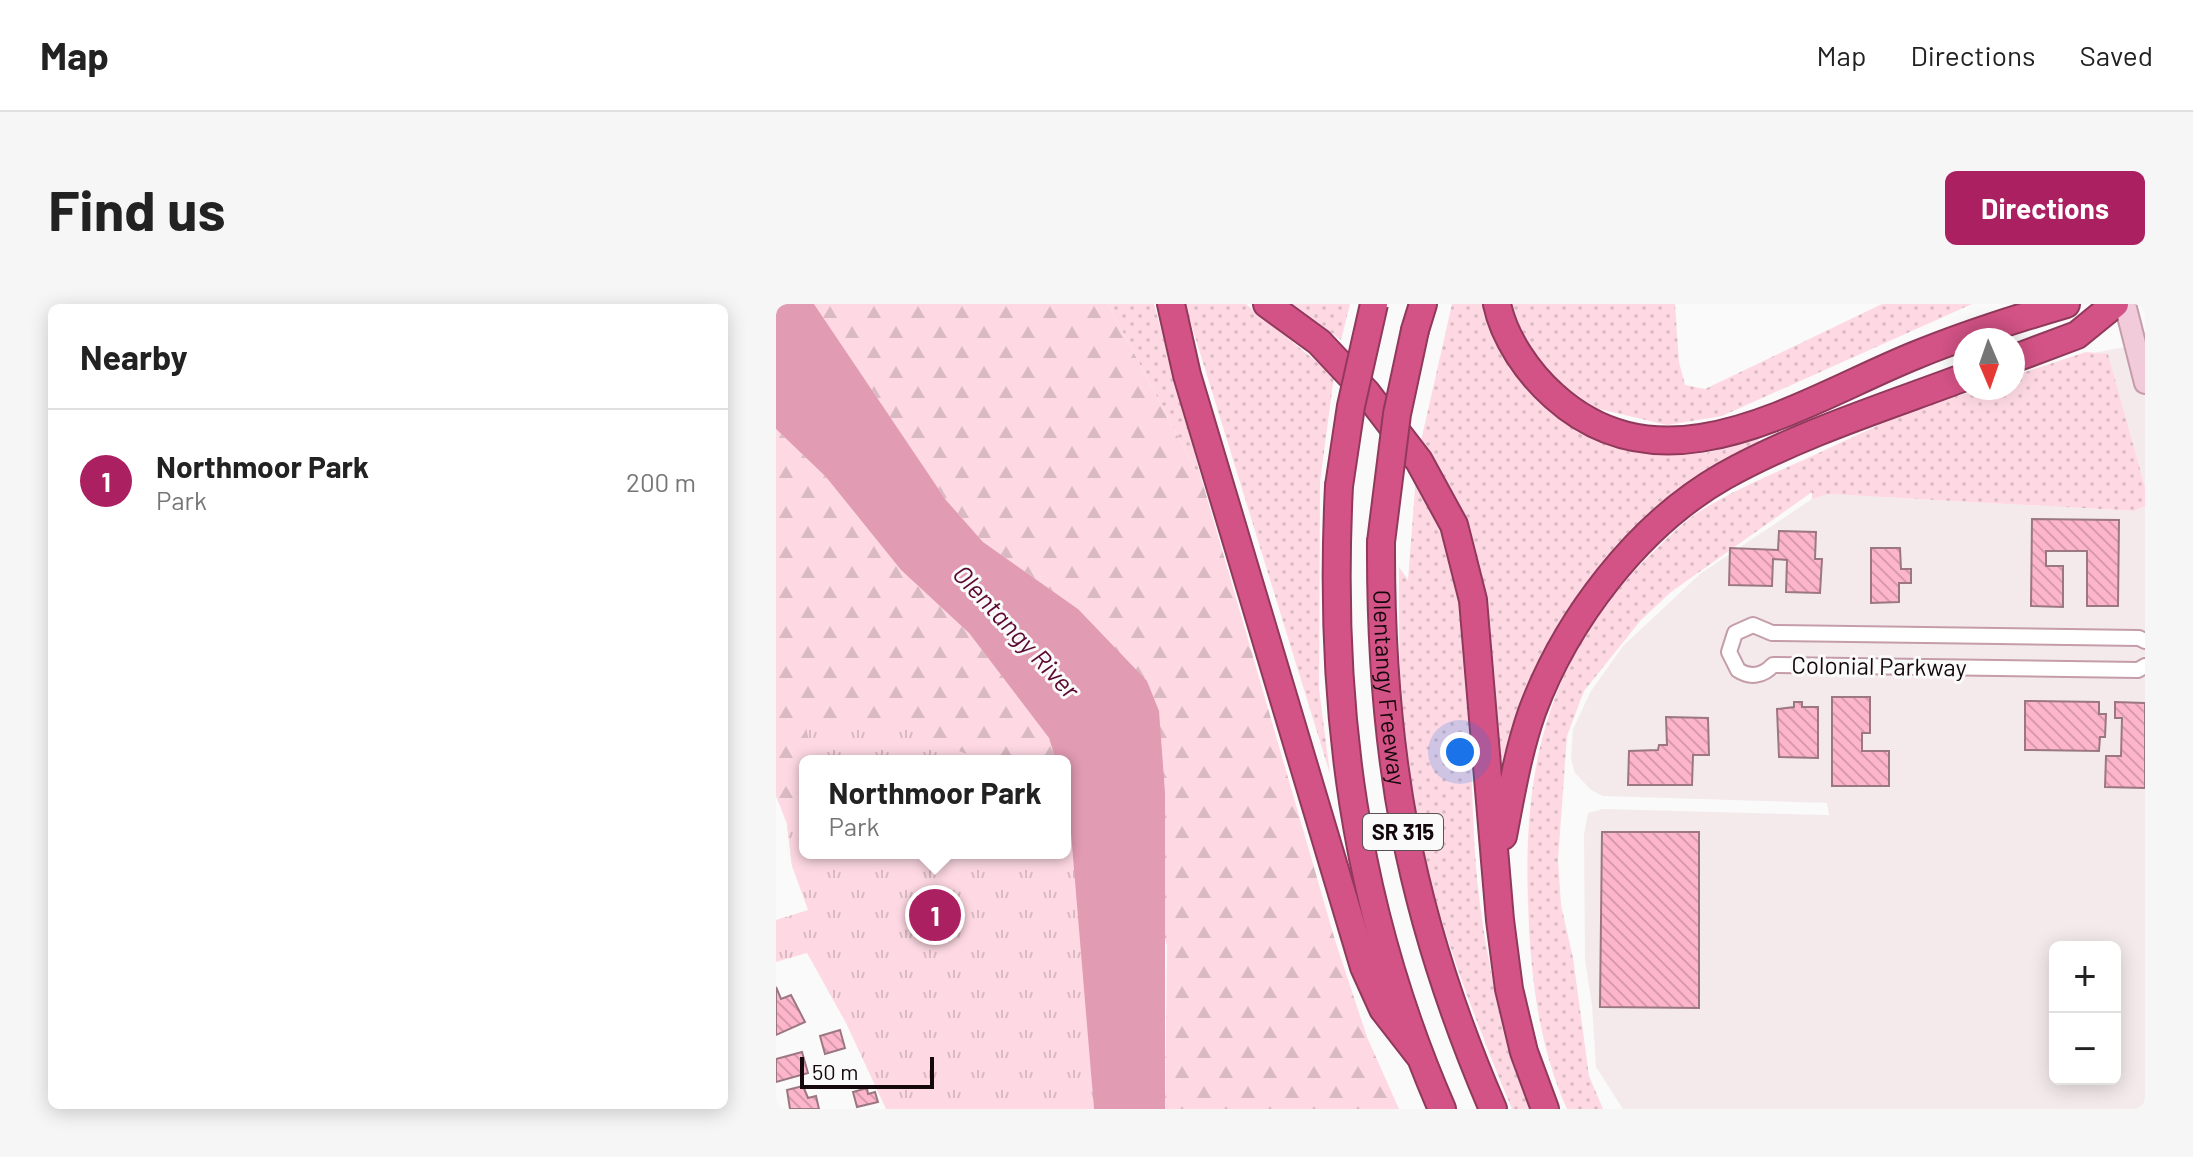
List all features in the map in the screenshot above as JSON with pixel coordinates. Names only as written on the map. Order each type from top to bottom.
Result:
[{"type":"highway","points":[[1171,304],[1187,375],[1364,967],[1383,1009],[1418,1054]]},
{"type":"highway","points":[[1267,304],[1319,342],[1366,392],[1425,470],[1454,525],[1473,600],[1509,989],[1524,1052],[1545,1109]]},
{"type":"highway","name":"Olentangy Freeway","points":[[1374,304],[1351,406],[1339,486],[1335,601],[1337,679],[1350,803],[1375,920],[1418,1054],[1442,1109]]},
{"type":"highway","name":"Olentangy Freeway","points":[[1423,304],[1397,414],[1381,542],[1381,631],[1389,736],[1407,853],[1440,975],[1493,1109]]},
{"type":"highway","points":[[1497,304],[1521,359],[1544,388],[1584,420],[1648,441],[1694,441],[1739,430],[1953,340]]},
{"type":"highway","points":[[1977,328],[2011,304]]},
{"type":"highway","points":[[1987,328],[2066,304]]},
{"type":"highway","points":[[2025,354],[2077,335],[2115,304]]},
{"type":"highway","points":[[1497,867],[1518,763],[1533,711],[1590,599],[1630,554],[1680,508],[1723,477],[1838,425],[1953,382]]},
{"type":"main road","points":[[2125,304],[2145,383]]},
{"type":"street","name":"Colonial Parkway","points":[[2145,641],[2139,638],[1772,633],[1753,625],[1739,630],[1729,647],[1734,666],[1752,675],[1766,672],[1773,665],[2138,670],[2145,666]]},
{"type":"shaded area","points":[[2145,343],[2145,487],[2108,355],[2094,353]]},
{"type":"shaded area","points":[[1828,494],[2135,511],[2145,506],[2145,1109],[1623,1109],[1596,1067],[1585,960],[1584,835],[1588,813],[1603,809],[1829,815],[1827,803],[1603,796],[1591,790],[1575,773],[1571,759],[1573,729],[1591,691],[1623,646],[1700,574],[1812,499]]},
{"type":"green space","points":[[814,304],[1108,304],[1203,484],[1335,940],[1367,1037],[1399,1109],[1165,1109],[1167,946],[1078,609],[983,542],[946,500]]},
{"type":"green space","points":[[1108,304],[1154,304],[1203,484]]},
{"type":"green space","points":[[1185,304],[1246,304],[1334,376],[1320,482],[1319,689],[1330,774]]},
{"type":"green space","points":[[1293,304],[1350,304],[1341,340]]},
{"type":"green space","points":[[1452,304],[1484,304],[1496,340],[1514,371],[1538,398],[1566,420],[1597,436],[1631,447],[1667,453],[1710,452],[1757,435],[1760,446],[1720,463],[1691,483],[1640,527],[1592,580],[1553,634],[1540,660],[1518,721],[1503,784],[1496,785],[1492,674],[1483,591],[1467,531],[1421,441]]},
{"type":"green space","points":[[1510,304],[1675,304],[1679,362],[1685,385],[1705,389],[1882,304],[1972,304],[1722,416],[1667,425],[1595,408],[1566,387],[1543,365],[1521,332]]},
{"type":"green space","points":[[2086,352],[2108,354],[2145,487],[2145,506],[2135,511],[1828,494],[1812,499],[1812,492],[1671,592],[1641,620],[1584,691],[1567,736],[1558,860],[1561,905],[1573,958],[1589,1076],[1603,1109],[1567,1109],[1549,1059],[1537,1007],[1529,928],[1528,853],[1537,760],[1548,717],[1564,675],[1586,635],[1646,559],[1697,513],[1764,478],[1940,400],[1953,397],[1953,400],[2025,400],[2025,372]]},
{"type":"green space","points":[[776,429],[826,477],[901,570],[969,633],[1049,738],[1054,755],[799,755],[799,859],[792,866],[787,824],[776,796]]},
{"type":"green space","points":[[1416,476],[1436,519],[1451,563],[1460,607],[1466,652],[1480,905],[1499,1009],[1529,1109],[1512,1109],[1470,1003],[1434,895],[1410,791],[1401,695],[1399,567],[1408,580]]},
{"type":"green space","points":[[897,726],[969,755],[812,755],[806,727]]},
{"type":"green space","points":[[1071,815],[1094,1109],[886,1109],[846,1023],[807,953],[776,962],[776,920],[808,910],[792,866],[787,824],[799,824],[799,859],[1071,859]]},
{"type":"water","name":"Olentangy River","points":[[776,304],[814,304],[946,500],[983,542],[1078,609],[1147,681],[1159,711],[1165,793],[1165,1109],[1094,1109],[1071,833],[1071,755],[1054,755],[1049,738],[969,633],[901,570],[826,477],[776,429]]},
{"type":"building","points":[[2032,519],[2119,520],[2118,606],[2087,606],[2087,551],[2046,551],[2046,566],[2063,566],[2063,607],[2031,606]]},
{"type":"building","points":[[1779,531],[1816,532],[1815,559],[1822,559],[1820,593],[1786,592],[1787,560],[1773,559],[1772,586],[1729,585],[1730,548],[1778,550]]},
{"type":"building","points":[[1871,548],[1900,548],[1901,569],[1911,569],[1911,583],[1899,583],[1899,602],[1871,603]]},
{"type":"building","points":[[1832,697],[1870,697],[1870,733],[1862,733],[1862,751],[1889,751],[1889,786],[1832,786]]},
{"type":"building","points":[[2025,701],[2099,702],[2099,714],[2106,714],[2105,737],[2100,737],[2099,751],[2025,750]]},
{"type":"building","points":[[1794,702],[1802,702],[1802,707],[1818,707],[1818,758],[1779,757],[1777,709],[1794,707]]},
{"type":"building","points":[[2115,702],[2145,703],[2145,788],[2105,787],[2106,756],[2121,756],[2122,718],[2115,718]]},
{"type":"building","points":[[1666,717],[1708,718],[1709,755],[1693,755],[1692,785],[1628,785],[1629,751],[1658,750],[1659,745],[1667,745]]},
{"type":"building","points":[[1602,832],[1699,832],[1699,1008],[1600,1007]]},
{"type":"building","points":[[776,987],[781,999],[791,995],[805,1022],[776,1035]]},
{"type":"building","points":[[840,1030],[845,1048],[825,1054],[820,1036]]},
{"type":"building","points":[[802,1052],[808,1073],[776,1082],[776,1059]]},
{"type":"building","points":[[803,1086],[808,1098],[816,1096],[819,1109],[790,1109],[787,1090]]},
{"type":"building","points":[[867,1088],[868,1094],[875,1092],[878,1102],[857,1107],[853,1092]]},
{"type":"place","name":"Northmoor Park","points":[[935,915]]}]
